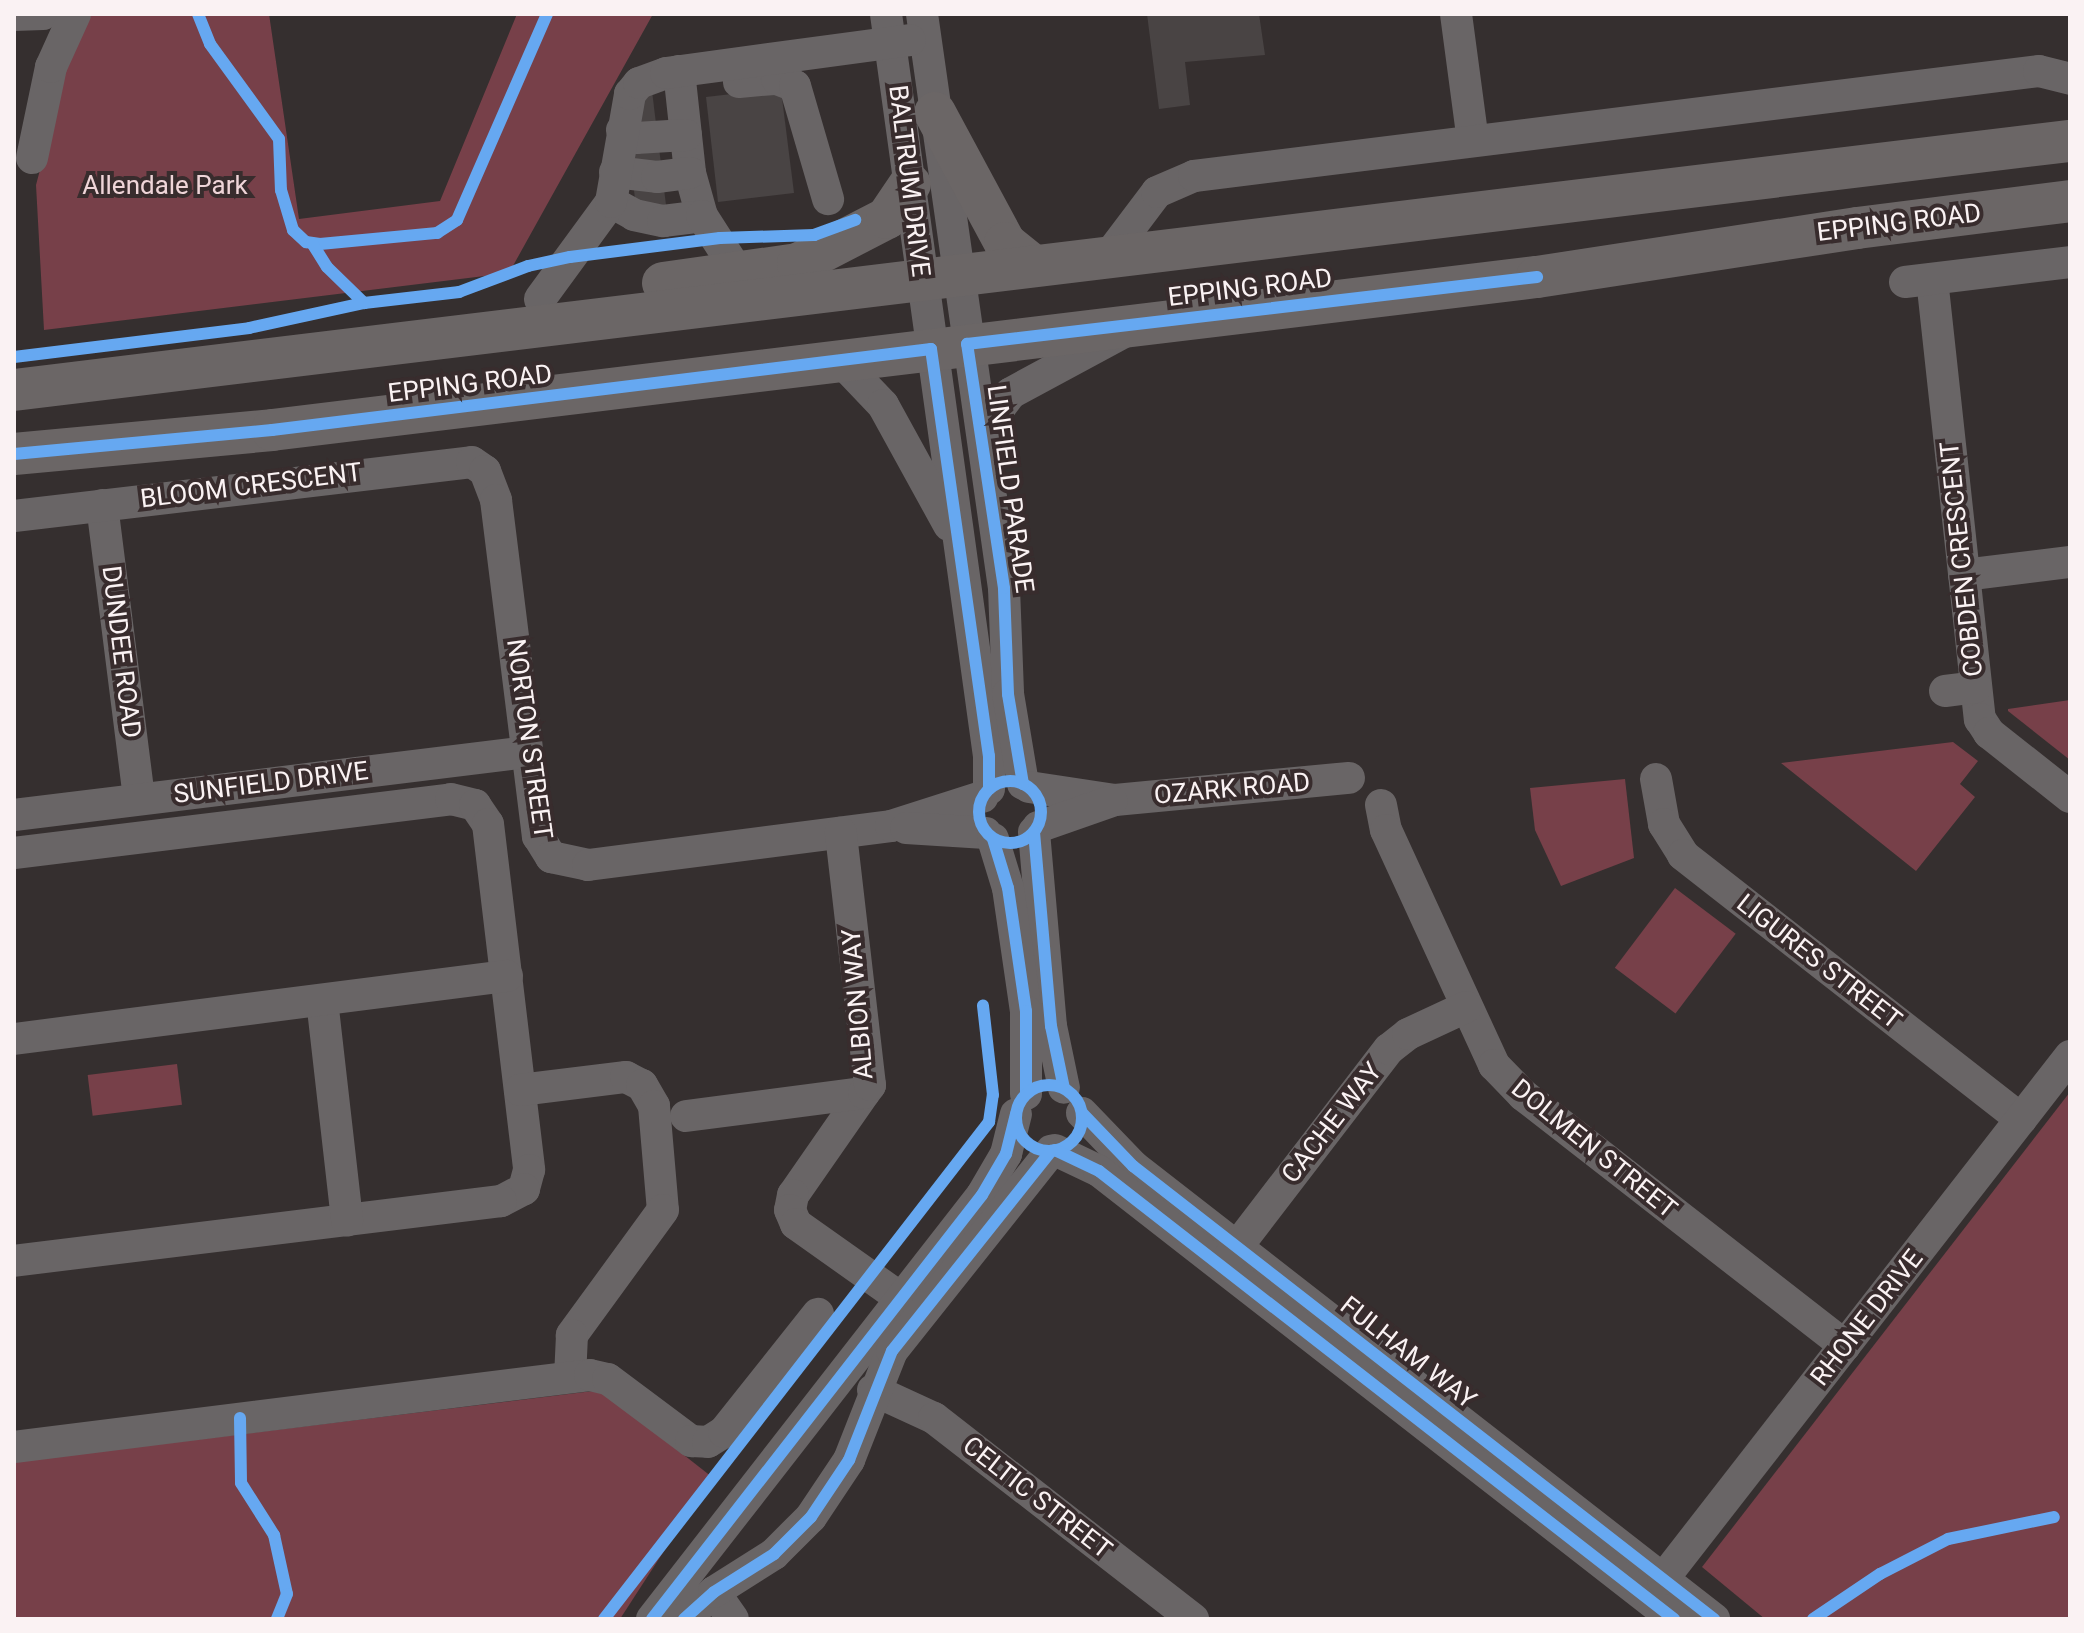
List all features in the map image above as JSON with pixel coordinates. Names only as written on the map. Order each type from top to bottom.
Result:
[{"type":"main road","points":[[935,113],[1005,243],[1033,266]]},
{"type":"main road","name":"EPPING ROAD","points":[[14,390],[251,361],[753,286],[940,278],[2070,141]]},
{"type":"main road","points":[[251,361],[354,324],[540,299],[753,286],[862,235],[887,218],[910,184]]},
{"type":"main road","name":"EPPING ROAD","points":[[14,454],[287,429],[949,346],[1537,277],[2070,201]]},
{"type":"street","points":[[14,15],[43,14]]},
{"type":"street","points":[[32,158],[51,67],[75,14]]},
{"type":"street","points":[[1456,14],[1473,141]]},
{"type":"street","points":[[540,299],[613,187],[630,94],[639,83],[679,71],[888,28],[923,26]]},
{"type":"street","name":"BALTRUM DRIVE","points":[[923,26],[935,113],[940,278],[949,346]]},
{"type":"street","name":"BALTRUM DRIVE","points":[[888,28],[910,184],[940,278]]},
{"type":"street","points":[[712,66],[738,82],[777,79],[795,86],[828,199]]},
{"type":"street","points":[[679,71],[690,173],[702,216],[753,286]]},
{"type":"street","points":[[1108,257],[1157,192],[1182,179],[2039,71],[2070,79]]},
{"type":"street","points":[[622,130],[636,138],[686,135]]},
{"type":"street","points":[[613,187],[690,173]]},
{"type":"street","points":[[613,187],[634,215],[663,221],[702,216]]},
{"type":"street","name":"COBDEN CRESCENT","points":[[2070,262],[1919,281],[1964,575],[1960,689],[1989,733],[2070,797]]},
{"type":"street","points":[[984,453],[995,414],[1011,393],[1142,323]]},
{"type":"street","points":[[949,346],[959,541],[985,793],[978,816],[989,836],[1008,888],[1026,1011],[1022,1136],[1053,1151]]},
{"type":"street","name":"LINFIELD PARADE","points":[[949,346],[984,453],[1004,588],[1008,694],[1026,786]]},
{"type":"street","points":[[840,360],[883,405],[959,541]]},
{"type":"street","name":"BLOOM CRESCENT","points":[[14,516],[450,462],[472,462],[485,471]]},
{"type":"street","name":"NORTON STREET","points":[[485,471],[496,500],[541,846],[551,857],[571,864],[891,826],[985,793]]},
{"type":"street","name":"DUNDEE ROAD","points":[[102,505],[139,799]]},
{"type":"street","points":[[1964,575],[2070,562]]},
{"type":"street","name":"SUNFIELD DRIVE","points":[[14,815],[527,752]]},
{"type":"street","name":"OZARK ROAD","points":[[1115,800],[1349,778]]},
{"type":"street","name":"LIGURES STREET","points":[[1656,779],[1664,824],[1683,855],[2021,1119]]},
{"type":"street","points":[[985,793],[1005,781],[1115,800]]},
{"type":"street","points":[[684,1619],[714,1592],[774,1554],[811,1517],[849,1460],[873,1390],[896,1345],[1053,1151],[1073,1141],[1073,1100],[1051,1026],[1036,830],[1040,806],[1026,786]]},
{"type":"street","points":[[14,853],[468,800],[488,824],[529,1170],[519,1195],[347,1221],[14,1261]]},
{"type":"street","points":[[989,836],[1010,844],[1036,830],[1115,800]]},
{"type":"street","name":"DOLMEN STREET","points":[[1381,805],[1386,830],[1494,1065],[1523,1095],[1845,1346]]},
{"type":"street","name":"NORTON STREET","points":[[891,826],[989,836]]},
{"type":"street","name":"ALBION WAY","points":[[686,1116],[864,1093],[870,1085],[841,833]]},
{"type":"street","points":[[14,1039],[507,976]]},
{"type":"street","points":[[322,1000],[347,1221]]},
{"type":"street","name":"CACHE WAY","points":[[1228,1257],[1389,1049],[1408,1034],[1466,1007]]},
{"type":"street","name":"RHONE DRIVE","points":[[1648,1599],[2070,1056]]},
{"type":"street","points":[[520,1090],[626,1077],[642,1085],[654,1106],[663,1210],[572,1335],[570,1377]]},
{"type":"street","points":[[652,1619],[998,1171],[1021,1104],[1044,1085],[1073,1100]]},
{"type":"street","points":[[864,1093],[793,1195],[790,1210],[796,1224],[902,1299]]},
{"type":"street","name":"FULHAM WAY","points":[[1073,1100],[1133,1166],[1228,1257],[1674,1619]]},
{"type":"street","name":"FULHAM WAY","points":[[1053,1151],[1099,1171],[1228,1257]]},
{"type":"street","points":[[14,1447],[570,1377],[608,1379],[681,1435],[708,1442],[734,1421],[818,1314]]},
{"type":"street","name":"CELTIC STREET","points":[[873,1390],[934,1418],[1193,1619]]},
{"type":"street","points":[[714,1592],[733,1619]]},
{"type":"street","name":"FULHAM WAY","points":[[1648,1599],[1714,1619]]},
{"type":"green space","name":"Allendale Park","points":[[81,14],[269,14],[299,219],[440,201],[517,14],[653,14],[509,273],[44,330],[36,185]]},
{"type":"green space","points":[[2070,700],[2070,760],[2008,711],[2008,709]]},
{"type":"green space","points":[[1953,742],[1978,761],[1960,784],[1975,797],[1916,871],[1781,763]]},
{"type":"green space","points":[[1625,779],[1634,858],[1561,886],[1535,830],[1530,788]]},
{"type":"green space","points":[[1675,888],[1736,934],[1676,1014],[1615,968]]},
{"type":"green space","points":[[177,1064],[182,1105],[93,1116],[88,1075]]},
{"type":"green space","points":[[2070,1092],[2070,1619],[1765,1619],[1702,1567]]},
{"type":"green space","points":[[601,1390],[712,1477],[620,1619],[14,1619],[14,1462]]},
{"type":"building","points":[[1147,14],[1259,14],[1265,55],[1185,62],[1190,105],[1159,109]]},
{"type":"building","points":[[774,89],[782,98],[794,193],[718,202],[706,97]]},
{"type":"building","points":[[652,91],[668,219],[638,223],[622,95]]},
{"type":"cycle path","points":[[198,14],[210,44],[279,139],[281,190],[293,230],[306,242],[320,244],[437,233],[457,220],[547,14]]},
{"type":"cycle path","points":[[312,243],[327,267],[364,303],[459,292],[528,266],[570,257],[720,238],[814,235],[855,220]]},
{"type":"cycle path","points":[[1023,784],[1008,694],[1004,588],[967,344],[1537,277]]},
{"type":"cycle path","points":[[14,357],[249,328],[364,303]]},
{"type":"cycle path","points":[[14,454],[272,430],[931,349],[989,756],[989,789]]},
{"type":"cycle path","points":[[1004,781],[1016,781],[1032,790],[1039,800],[1041,812],[1039,824],[1032,834],[1016,843],[1004,843],[984,829],[979,818],[979,806],[993,786],[1004,781]]},
{"type":"cycle path","points":[[1034,832],[1051,1026],[1064,1088]]},
{"type":"cycle path","points":[[993,839],[1008,888],[1026,1011],[1026,1094]]},
{"type":"cycle path","points":[[604,1619],[989,1122],[993,1095],[983,1006]]},
{"type":"cycle path","points":[[1049,1085],[1062,1088],[1072,1095],[1079,1105],[1082,1118],[1079,1131],[1072,1141],[1062,1148],[1049,1151],[1036,1148],[1026,1141],[1019,1131],[1016,1118],[1019,1105],[1026,1095],[1036,1088],[1049,1085]]},
{"type":"cycle path","points":[[1082,1113],[1133,1166],[1714,1619]]},
{"type":"cycle path","points":[[652,1619],[982,1195],[1006,1154],[1016,1114]]},
{"type":"cycle path","points":[[1055,1150],[1099,1171],[1674,1619]]},
{"type":"cycle path","points":[[684,1619],[714,1592],[774,1554],[811,1517],[849,1460],[892,1351],[1051,1151]]},
{"type":"cycle path","points":[[240,1418],[241,1483],[274,1535],[287,1594],[277,1619]]},
{"type":"cycle path","points":[[1813,1619],[1880,1574],[1948,1539],[2054,1517]]}]
